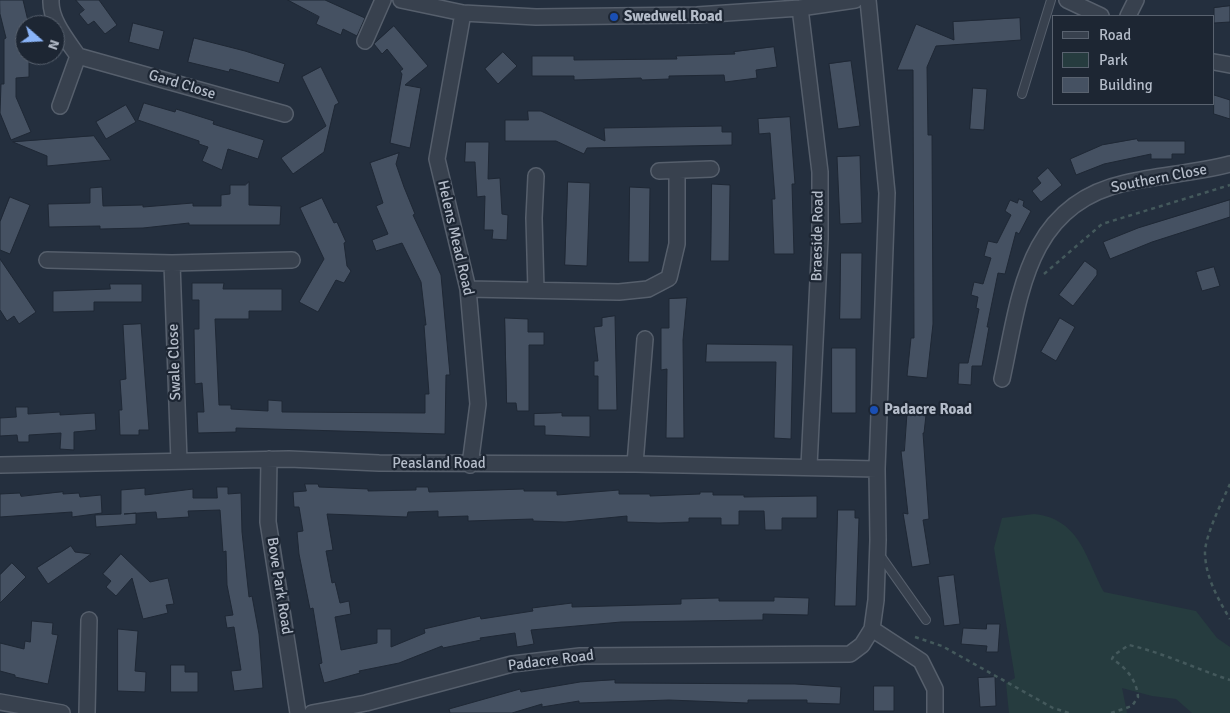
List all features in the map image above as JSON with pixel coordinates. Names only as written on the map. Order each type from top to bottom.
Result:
[{"type":"street","points":[[51,0],[50,9],[62,34],[78,56],[60,106]]},
{"type":"street","points":[[365,41],[383,0]]},
{"type":"street","points":[[401,0],[463,13],[536,17],[697,15],[770,5],[800,8],[855,0]]},
{"type":"street","points":[[868,0],[886,193],[877,469],[877,551],[872,629],[921,662],[935,689],[935,713]]},
{"type":"street","points":[[1067,0],[1099,15]]},
{"type":"street","points":[[1128,15],[1136,0]]},
{"type":"street","name":"Braeside Road","points":[[800,8],[820,172],[820,239],[809,466]]},
{"type":"street","name":"Helens Mead Road","points":[[463,13],[437,159],[468,289],[478,404],[470,465]]},
{"type":"street","name":"Gard Close","points":[[78,56],[285,114]]},
{"type":"street","points":[[1215,62],[1230,65]]},
{"type":"street","name":"Southern Close","points":[[1002,379],[1030,265],[1046,232],[1072,205],[1094,193],[1124,183],[1208,170],[1230,164]]},
{"type":"street","points":[[659,171],[711,169]]},
{"type":"street","points":[[468,289],[629,291],[648,289],[669,278],[677,244],[677,171]]},
{"type":"street","points":[[536,176],[534,218],[536,290]]},
{"type":"street","points":[[47,260],[172,262],[292,260]]},
{"type":"street","name":"Swale Close","points":[[172,262],[179,461]]},
{"type":"street","points":[[635,464],[645,339]]},
{"type":"street","name":"Peasland Road","points":[[0,465],[270,459],[470,465],[635,464],[809,466],[877,469]]},
{"type":"street","name":"Bove Park Road","points":[[270,459],[268,522],[298,713]]},
{"type":"street","points":[[87,713],[89,620]]},
{"type":"street","name":"Padacre Road","points":[[312,713],[366,703],[512,664],[580,656],[850,654],[862,645],[872,629]]},
{"type":"street","points":[[0,702],[62,713]]},
{"type":"lane","points":[[1022,94],[1051,0]]},
{"type":"lane","points":[[877,551],[926,620]]},
{"type":"path","points":[[1039,279],[1102,224],[1230,185]]},
{"type":"path","points":[[1230,484],[1217,512],[1205,552],[1213,589],[1230,619]]},
{"type":"path","points":[[908,634],[942,646],[1039,701],[1070,713]]},
{"type":"path","points":[[1111,713],[1132,706],[1138,697],[1135,682],[1121,664],[1112,658],[1129,644],[1230,680]]},
{"type":"green space","points":[[1034,514],[1049,517],[1062,523],[1071,532],[1086,553],[1104,592],[1196,611],[1217,638],[1230,647],[1230,713],[1192,713],[1176,699],[1152,696],[1122,688],[1127,713],[1009,713],[1006,683],[1015,678],[994,548],[1002,518]]},
{"type":"building","points":[[0,0],[23,0],[27,15],[15,15],[15,65],[29,65],[29,77],[16,78],[16,97],[31,132],[11,140],[0,113],[1,84],[4,84],[4,39],[6,38],[0,14]]},
{"type":"building","points":[[76,0],[99,0],[117,25],[105,34],[94,21],[88,25],[79,14],[84,10]]},
{"type":"building","points":[[288,0],[325,0],[365,18],[357,36],[343,29],[341,35],[316,24],[319,17]]},
{"type":"building","points":[[1230,6],[1230,22],[1215,23],[1214,8]]},
{"type":"building","points":[[1020,18],[1021,40],[936,46],[927,67],[928,135],[932,135],[933,324],[927,378],[907,376],[911,338],[914,338],[913,70],[897,70],[916,24],[954,40],[953,22]]},
{"type":"building","points":[[133,23],[164,31],[159,50],[129,42]]},
{"type":"building","points":[[394,26],[428,66],[405,85],[421,88],[410,148],[390,143],[402,74],[400,71],[403,69],[387,49],[382,54],[374,44]]},
{"type":"building","points":[[194,38],[245,51],[285,64],[279,83],[230,69],[229,72],[188,62]]},
{"type":"building","points":[[774,47],[777,67],[756,70],[757,78],[725,82],[724,75],[669,76],[669,79],[642,80],[641,78],[574,80],[574,76],[532,76],[532,56],[574,56],[574,60],[677,59],[676,56],[735,54],[734,52]]},
{"type":"building","points":[[503,52],[517,66],[498,84],[485,69]]},
{"type":"building","points":[[851,61],[860,126],[838,129],[829,64]]},
{"type":"building","points":[[321,67],[339,103],[335,105],[324,152],[293,174],[281,158],[326,126],[302,77]]},
{"type":"building","points":[[973,88],[987,89],[984,130],[970,129]]},
{"type":"building","points":[[1215,95],[1230,100],[1230,119],[1214,114]]},
{"type":"building","points":[[144,103],[175,112],[176,109],[214,121],[213,124],[264,140],[258,159],[228,149],[222,170],[202,161],[208,147],[199,144],[199,141],[138,120]]},
{"type":"building","points":[[126,105],[136,122],[106,139],[96,122]]},
{"type":"building","points":[[528,111],[541,111],[605,141],[604,128],[722,126],[722,132],[732,132],[732,145],[587,148],[584,154],[556,141],[505,141],[505,120],[528,120]]},
{"type":"building","points":[[790,117],[795,184],[792,184],[794,254],[774,254],[772,199],[775,199],[770,133],[759,134],[758,119]]},
{"type":"building","points":[[94,136],[111,160],[47,166],[47,156],[13,142]]},
{"type":"building","points":[[1137,139],[1138,141],[1185,141],[1185,154],[1172,154],[1172,159],[1151,159],[1151,154],[1104,164],[1076,175],[1070,159],[1102,145]]},
{"type":"building","points":[[466,142],[489,142],[488,179],[500,178],[502,214],[508,215],[507,240],[492,239],[493,230],[484,230],[485,196],[477,197],[475,162],[465,162]]},
{"type":"building","points":[[399,153],[396,164],[415,214],[413,215],[441,275],[450,375],[446,375],[445,434],[236,428],[236,432],[198,433],[197,412],[204,412],[202,383],[195,384],[194,329],[199,329],[199,300],[192,300],[192,283],[224,283],[223,289],[282,289],[282,311],[249,311],[249,319],[215,319],[219,405],[231,405],[231,409],[268,411],[268,400],[282,401],[282,412],[425,413],[425,394],[429,394],[424,325],[426,325],[421,282],[402,243],[376,251],[372,240],[388,234],[376,206],[383,203],[370,163]]},
{"type":"building","points":[[860,156],[862,223],[840,224],[837,157]]},
{"type":"building","points":[[1048,168],[1062,185],[1041,202],[1032,191],[1041,183],[1037,178]]},
{"type":"building","points":[[249,182],[249,205],[281,206],[280,225],[189,225],[189,223],[143,228],[100,229],[100,226],[49,227],[48,204],[90,203],[90,188],[102,187],[103,206],[143,205],[143,207],[193,203],[193,206],[221,206],[221,195],[230,194],[230,185],[245,185]]},
{"type":"building","points":[[568,182],[590,183],[587,266],[565,265]]},
{"type":"building","points":[[712,184],[730,185],[729,261],[711,261]]},
{"type":"building","points":[[630,187],[650,188],[649,262],[629,262]]},
{"type":"building","points":[[10,197],[30,205],[10,254],[0,250],[0,222]]},
{"type":"building","points":[[322,198],[334,223],[337,222],[346,242],[344,243],[347,266],[351,271],[344,283],[336,280],[318,312],[299,302],[324,259],[300,208]]},
{"type":"building","points":[[1019,199],[1024,201],[1023,206],[1031,211],[1019,234],[1016,232],[1005,274],[998,273],[987,327],[989,327],[982,366],[972,366],[971,385],[958,384],[959,363],[968,363],[979,309],[976,308],[978,297],[971,295],[974,282],[983,284],[991,258],[984,256],[988,241],[997,243],[1011,215],[1005,211],[1010,200],[1017,203]]},
{"type":"building","points":[[1230,200],[1230,217],[1152,242],[1110,259],[1103,242],[1138,228]]},
{"type":"building","points":[[841,253],[862,253],[861,319],[840,319]]},
{"type":"building","points":[[0,259],[36,312],[19,324],[14,316],[7,321],[0,310]]},
{"type":"building","points":[[1085,261],[1097,270],[1097,275],[1073,306],[1059,295]]},
{"type":"building","points":[[1214,267],[1220,286],[1202,291],[1196,272]]},
{"type":"building","points":[[110,284],[142,284],[142,302],[94,302],[94,311],[53,312],[53,291],[110,289]]},
{"type":"building","points":[[687,298],[683,340],[684,438],[666,438],[667,369],[661,370],[661,328],[669,328],[669,299]]},
{"type":"building","points":[[615,316],[617,410],[598,410],[598,376],[594,376],[594,361],[598,361],[594,327],[602,326],[602,318]]},
{"type":"building","points":[[505,318],[528,319],[528,332],[544,332],[544,345],[529,345],[529,411],[517,411],[516,403],[507,403]]},
{"type":"building","points":[[1060,318],[1075,327],[1056,361],[1041,352]]},
{"type":"building","points":[[141,324],[149,430],[139,430],[139,435],[120,435],[119,410],[122,410],[120,380],[126,379],[123,325]]},
{"type":"building","points":[[707,344],[793,345],[791,439],[774,438],[776,362],[706,362]]},
{"type":"building","points":[[832,348],[856,348],[856,413],[832,413]]},
{"type":"building","points":[[908,404],[927,406],[923,433],[929,519],[923,520],[930,564],[912,567],[903,513],[908,514],[901,451],[904,451]]},
{"type":"building","points":[[16,407],[28,407],[28,414],[60,412],[60,415],[95,413],[96,430],[74,432],[74,450],[60,449],[61,433],[29,435],[29,442],[18,442],[17,435],[0,436],[0,418],[16,417]]},
{"type":"building","points":[[562,413],[562,416],[590,416],[590,437],[545,435],[545,426],[534,426],[534,414]]},
{"type":"building","points":[[305,484],[318,484],[319,487],[368,489],[368,491],[416,490],[416,487],[428,487],[429,492],[524,489],[524,491],[557,491],[557,495],[619,490],[619,494],[650,494],[650,496],[713,492],[713,495],[744,495],[744,497],[817,496],[817,518],[782,518],[782,530],[765,530],[764,511],[739,511],[739,525],[721,525],[721,518],[689,518],[689,522],[659,523],[627,522],[627,516],[565,522],[533,521],[533,519],[468,521],[468,516],[438,517],[438,511],[408,512],[407,517],[327,514],[333,550],[326,551],[332,583],[335,582],[340,603],[349,601],[351,614],[335,617],[341,650],[377,643],[377,629],[391,629],[391,647],[425,633],[424,629],[480,616],[481,619],[533,611],[532,608],[572,603],[572,607],[681,604],[681,599],[719,598],[719,601],[774,601],[774,597],[809,598],[808,615],[763,614],[763,620],[621,622],[531,630],[534,644],[517,647],[515,633],[480,638],[481,640],[443,648],[442,646],[399,663],[359,671],[360,673],[324,683],[319,664],[322,663],[313,608],[310,609],[299,554],[297,532],[303,531],[299,507],[294,507],[293,492],[306,491]]},
{"type":"building","points":[[217,487],[228,487],[228,494],[241,493],[242,532],[249,597],[252,596],[259,634],[263,688],[234,691],[231,671],[241,670],[234,627],[227,628],[225,616],[233,615],[227,585],[226,551],[223,552],[220,510],[188,511],[189,517],[157,519],[156,512],[136,513],[136,524],[96,527],[95,515],[121,514],[121,490],[145,488],[145,495],[193,489],[193,498],[217,498]]},
{"type":"building","points":[[63,492],[63,494],[79,493],[80,497],[101,495],[102,513],[72,517],[72,512],[0,517],[0,494],[20,493],[21,496]]},
{"type":"building","points":[[838,510],[855,510],[855,518],[859,518],[856,606],[835,606]]},
{"type":"building","points":[[71,546],[75,552],[91,554],[48,584],[37,568]]},
{"type":"building","points":[[121,554],[150,582],[168,578],[174,604],[166,605],[168,613],[143,619],[132,578],[116,596],[106,587],[111,581],[103,574]]},
{"type":"building","points":[[12,563],[26,577],[0,603],[0,575]]},
{"type":"building","points":[[954,575],[960,624],[944,626],[938,577]]},
{"type":"building","points":[[32,621],[53,623],[52,634],[58,635],[48,684],[15,677],[15,675],[0,671],[0,643],[24,649],[25,641],[30,642]]},
{"type":"building","points":[[987,624],[1000,624],[998,652],[986,652],[987,646],[961,644],[963,628],[986,629]]},
{"type":"building","points":[[118,629],[138,631],[135,671],[146,672],[145,692],[118,691]]},
{"type":"building","points":[[171,665],[185,665],[185,672],[198,672],[198,692],[171,692]]},
{"type":"building","points":[[995,677],[996,706],[980,707],[978,678]]},
{"type":"building","points":[[615,680],[615,683],[795,684],[841,687],[840,704],[807,703],[807,700],[748,700],[748,703],[669,700],[579,703],[579,701],[542,707],[542,704],[512,713],[450,713],[449,709],[520,689],[521,692],[580,682]]},
{"type":"building","points":[[874,686],[894,686],[894,711],[874,711]]},
{"type":"place","name":"Swedwell Road","points":[[614,17]]},
{"type":"place","name":"Padacre Road","points":[[874,410]]}]
